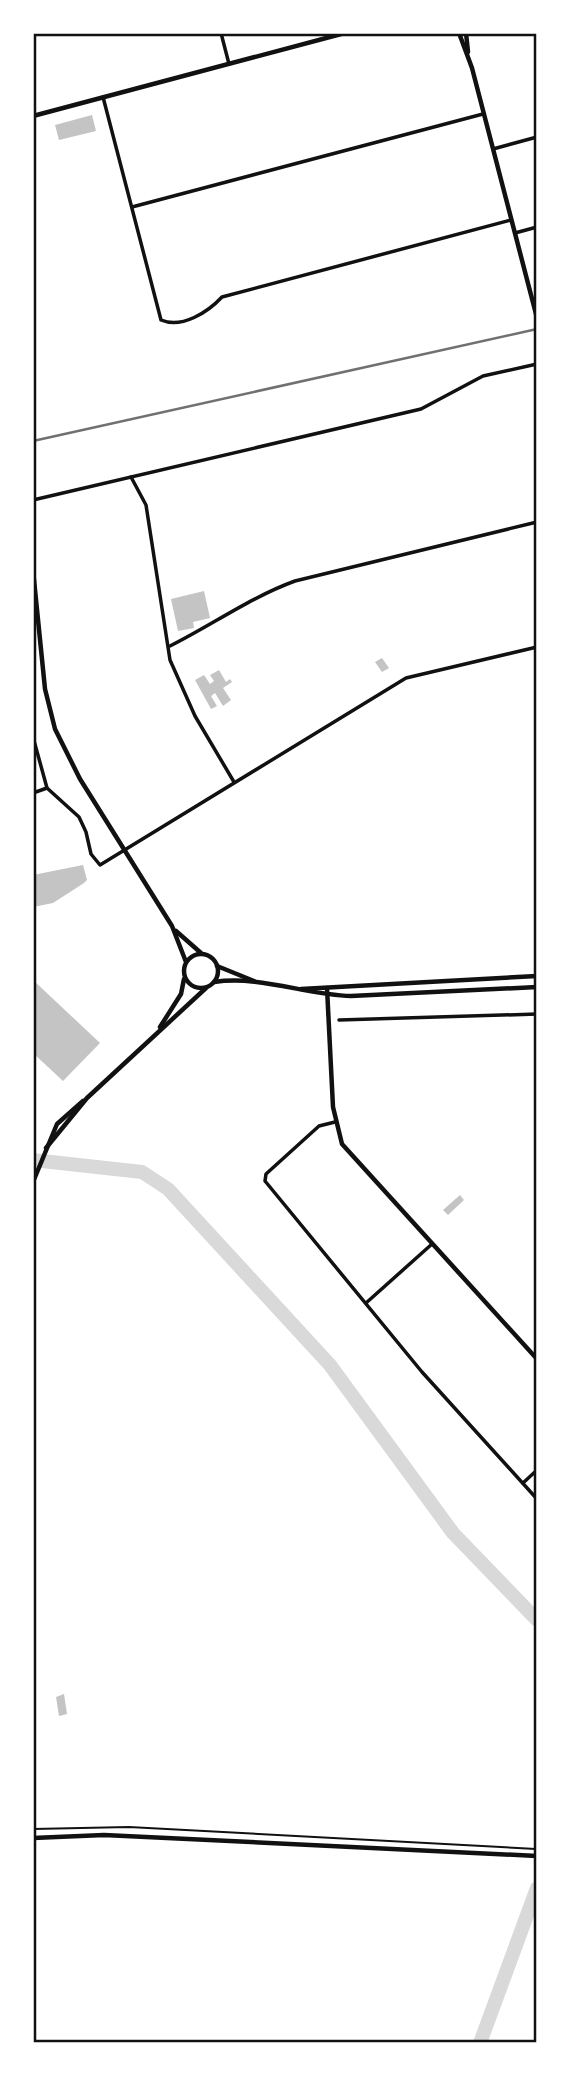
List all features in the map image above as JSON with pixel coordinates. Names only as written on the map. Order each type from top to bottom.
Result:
[{"type":"street","points":[[221,33],[229,64]]},
{"type":"street","points":[[33,116],[345,33]]},
{"type":"street","points":[[459,33],[468,56],[537,318]]},
{"type":"street","points":[[466,33],[468,56]]},
{"type":"street","points":[[103,97],[161,320],[169,323],[206,314],[222,297],[512,220]]},
{"type":"street","points":[[132,207],[483,114]]},
{"type":"street","points":[[493,149],[537,137]]},
{"type":"street","points":[[515,233],[537,227]]},
{"type":"street","points":[[33,500],[421,409],[483,376],[537,364]]},
{"type":"street","points":[[131,477],[146,505],[170,646],[170,660],[180,687],[235,783]]},
{"type":"street","points":[[170,646],[213,625],[261,594],[295,581],[537,522]]},
{"type":"street","points":[[33,570],[45,689],[55,729],[72,764],[123,851],[172,926],[186,962],[181,993],[156,1032]]},
{"type":"street","points":[[33,737],[47,788],[79,817],[94,860],[100,865],[406,678],[537,647]]},
{"type":"street","points":[[33,793],[47,788]]},
{"type":"street","points":[[172,926],[201,953],[211,957],[218,966],[261,983]]},
{"type":"street","points":[[186,962],[201,953]]},
{"type":"street","points":[[215,982],[218,966]]},
{"type":"street","points":[[293,989],[537,976]]},
{"type":"street","points":[[185,979],[195,987],[206,988]]},
{"type":"street","points":[[33,1182],[57,1124],[156,1032],[215,982],[261,983],[327,995],[537,987]]},
{"type":"street","points":[[327,988],[335,1122],[340,1139],[351,1155],[537,1359]]},
{"type":"street","points":[[339,1020],[537,1014]]},
{"type":"street","points":[[335,1122],[319,1126],[264,1179],[422,1372],[537,1499]]},
{"type":"street","points":[[366,1303],[432,1244]]},
{"type":"street","points":[[523,1483],[537,1471]]},
{"type":"street","points":[[33,1838],[104,1835],[536,1854]]},
{"type":"path","points":[[33,1829],[129,1827],[536,1854]]},
{"type":"building","points":[[92,115],[96,131],[59,140],[55,125]]},
{"type":"building","points":[[204,591],[210,618],[193,622],[194,628],[178,631],[171,599]]},
{"type":"building","points":[[382,658],[389,668],[382,672],[375,662]]},
{"type":"building","points":[[219,670],[226,682],[230,679],[232,682],[223,688],[231,700],[223,706],[215,693],[211,696],[217,706],[211,709],[195,680],[204,675],[210,684],[214,681],[210,675]]},
{"type":"building","points":[[83,865],[87,880],[84,883],[53,903],[33,907],[33,875]]},
{"type":"building","points":[[33,980],[100,1043],[63,1081],[33,1053]]},
{"type":"building","points":[[460,1195],[464,1200],[448,1215],[443,1210]]},
{"type":"building","points":[[64,1694],[67,1714],[59,1716],[56,1697]]},
{"type":"waterway","points":[[33,1160],[142,1172],[168,1189],[330,1365],[453,1533],[537,1620]]},
{"type":"waterway","points":[[480,2043],[537,1888]]},
{"type":"railway","points":[[33,441],[537,329]]}]
